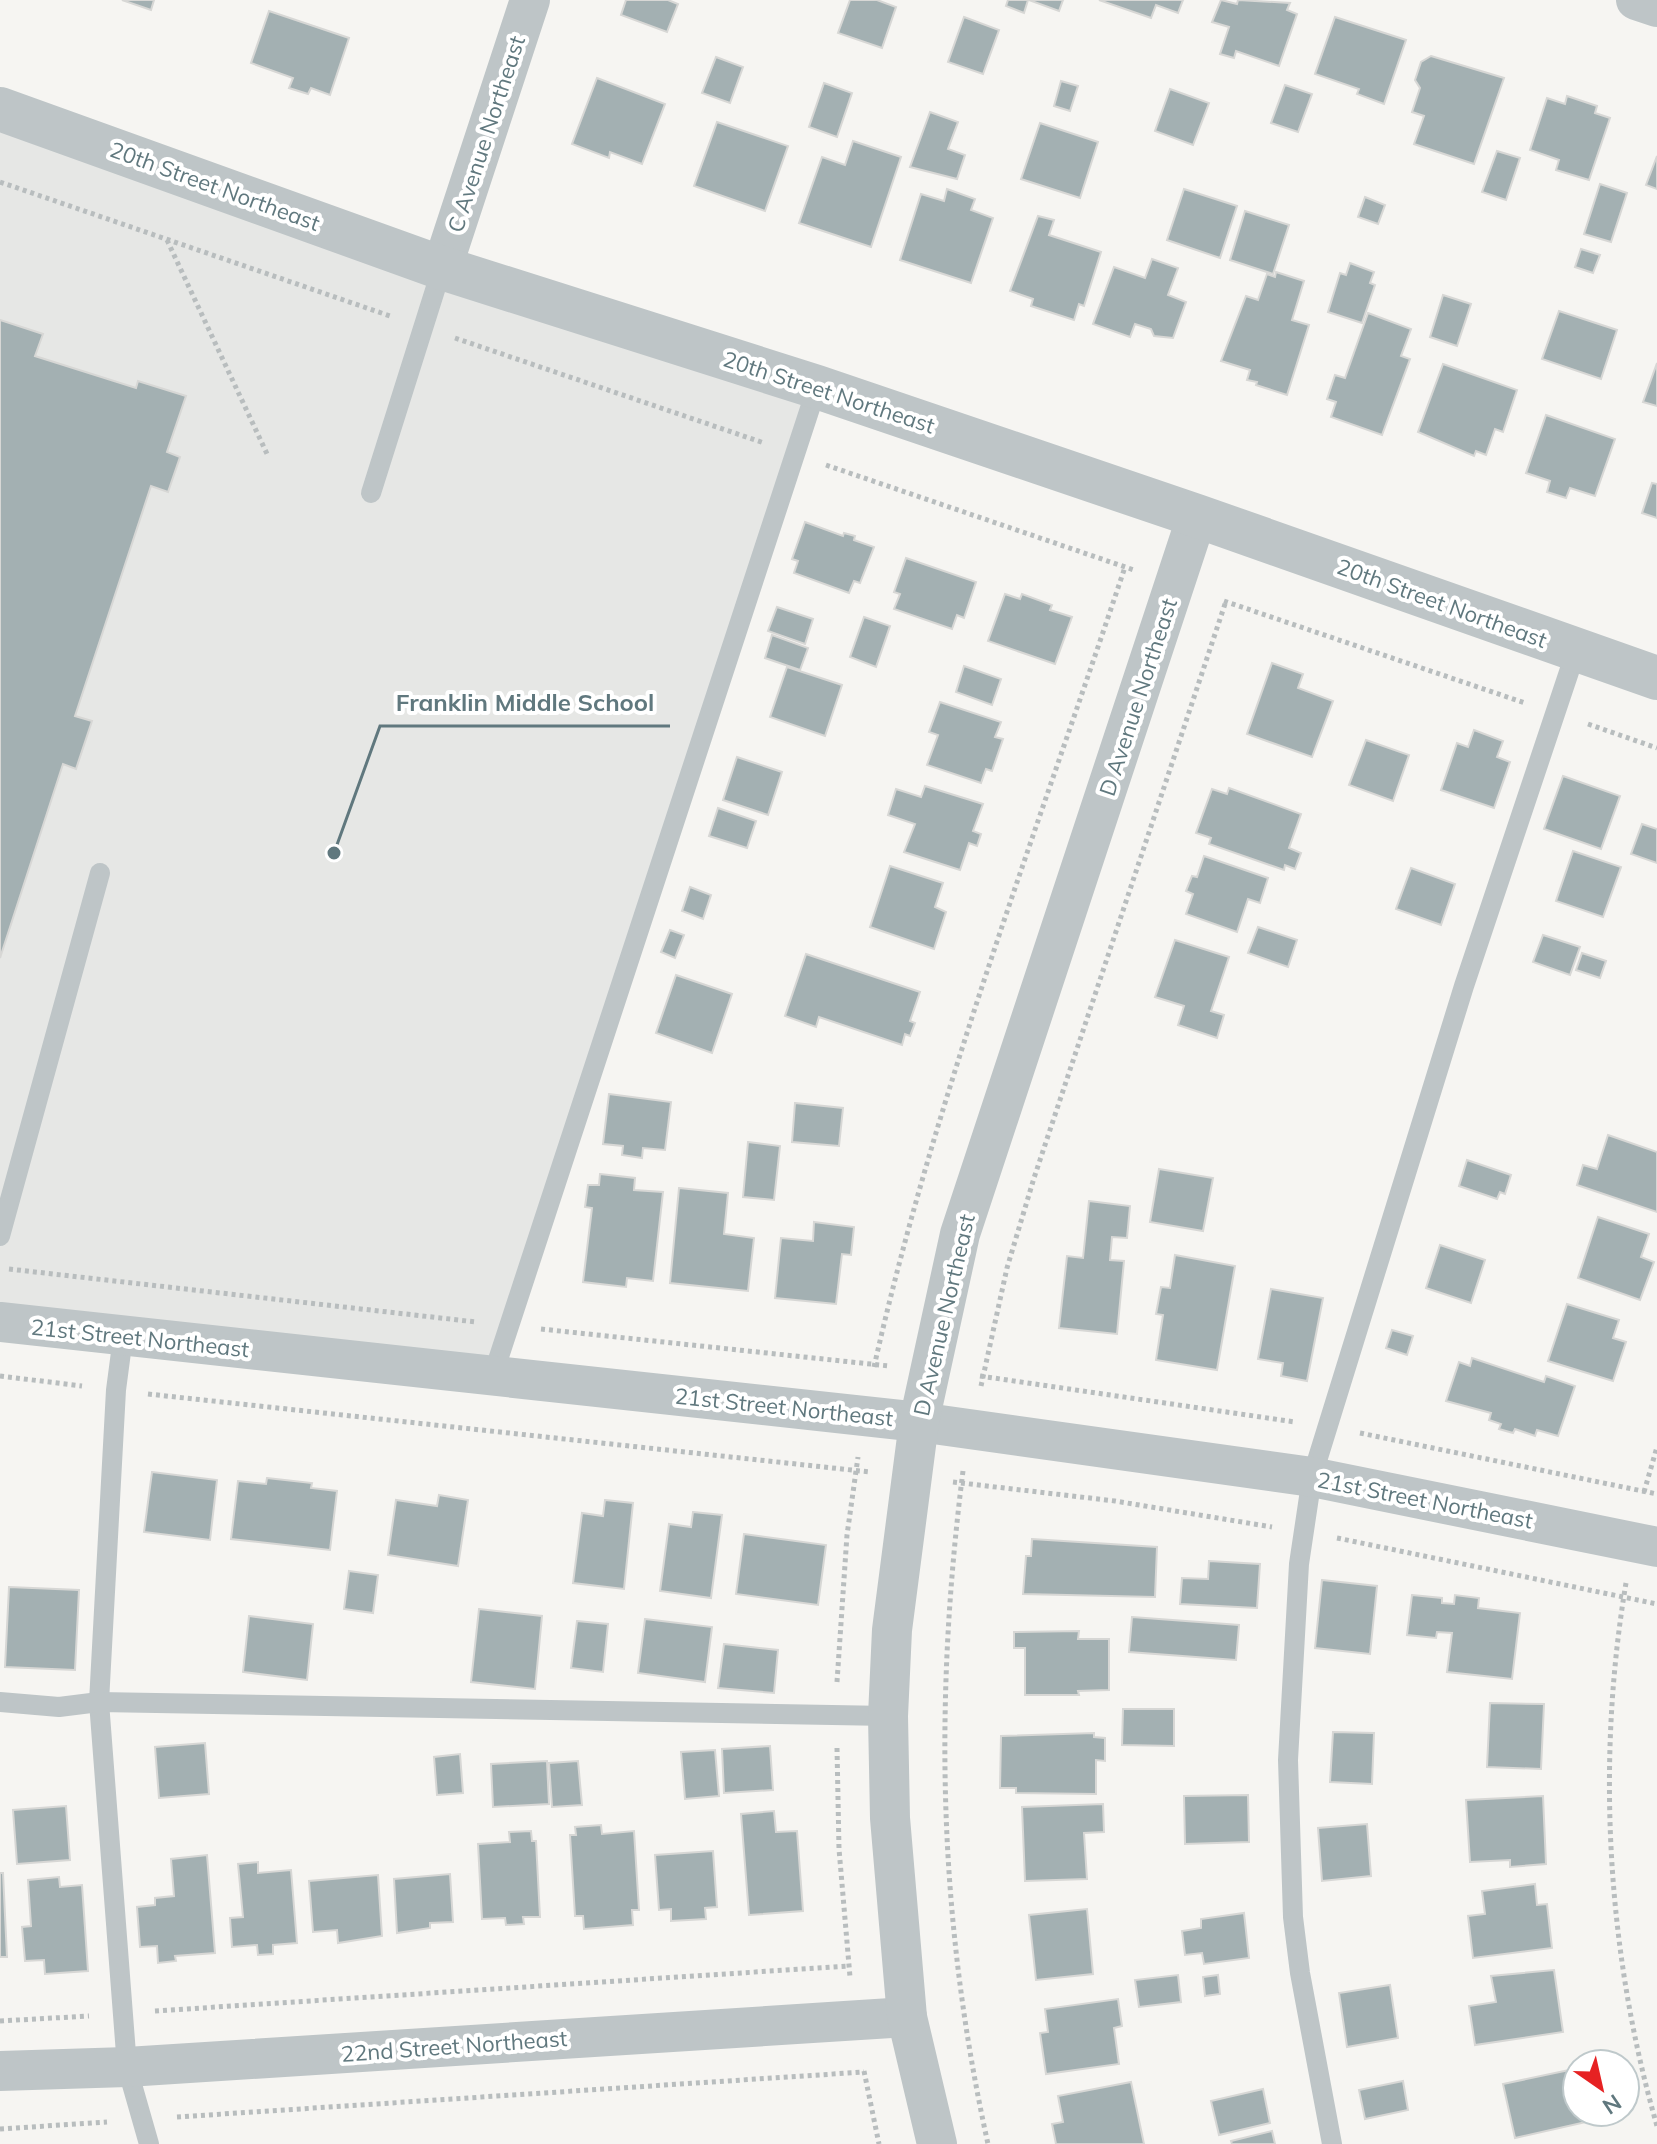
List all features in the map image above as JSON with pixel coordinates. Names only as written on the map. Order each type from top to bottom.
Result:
[{"type":"street","name":"C Avenue Northeast","points":[[442,268],[530,0]]},
{"type":"street","points":[[1636,0],[1657,7]]},
{"type":"street","name":"20th Street Northeast","points":[[0,109],[442,268],[817,387],[1197,516],[1657,678]]},
{"type":"street","name":"D Avenue Northeast","points":[[937,2144],[907,2017],[890,1818],[888,1716],[892,1630],[919,1422],[960,1234],[1197,516]]},
{"type":"street","name":"21st Street Northeast","points":[[0,1322],[919,1422],[1312,1477],[1657,1547]]},
{"type":"street","name":"22nd Street Northeast","points":[[0,2071],[127,2067],[907,2017]]},
{"type":"lane","points":[[371,493],[442,268]]},
{"type":"lane","points":[[493,1375],[817,387]]},
{"type":"lane","points":[[1332,2144],[1295,1931],[1288,1760],[1299,1564],[1312,1477],[1464,986],[1576,651]]},
{"type":"lane","points":[[0,1236],[100,873]]},
{"type":"lane","points":[[123,1337],[116,1390],[99,1702],[127,2067],[149,2144]]},
{"type":"lane","points":[[0,1702],[59,1707],[99,1702],[888,1716]]},
{"type":"path","points":[[0,182],[1147,574]]},
{"type":"path","points":[[166,239],[268,456]]},
{"type":"path","points":[[873,1373],[900,1251],[937,1130],[1125,567]]},
{"type":"path","points":[[1215,597],[1657,748]]},
{"type":"path","points":[[980,1391],[1007,1268],[1034,1178],[1226,601]]},
{"type":"path","points":[[0,1268],[894,1366]]},
{"type":"path","points":[[0,1376],[873,1473]]},
{"type":"path","points":[[1641,1503],[1657,1447]]},
{"type":"path","points":[[964,1466],[944,1655],[945,1839],[959,1995],[988,2144]]},
{"type":"path","points":[[1628,1574],[1612,1711],[1610,1783],[1614,1879],[1633,2026],[1657,2126]]},
{"type":"path","points":[[0,2021],[848,1966]]},
{"type":"path","points":[[862,2058],[879,2144]]},
{"type":"path","points":[[0,2129],[864,2072]]},
{"type":"shaded area","points":[[0,109],[817,387],[504,1361],[0,1318]]},
{"type":"building","points":[[122,0],[154,0],[151,10]]},
{"type":"building","points":[[626,0],[668,0],[678,4],[667,32],[621,15]]},
{"type":"building","points":[[850,0],[877,0],[896,7],[882,48],[838,33]]},
{"type":"building","points":[[1008,0],[1028,0],[1024,13],[1006,6]]},
{"type":"building","points":[[1029,0],[1063,0],[1059,11]]},
{"type":"building","points":[[1099,0],[1183,0],[1178,13],[1156,5],[1151,18]]},
{"type":"building","points":[[1221,0],[1237,4],[1238,0],[1290,3],[1287,10],[1297,14],[1279,66],[1236,51],[1234,58],[1220,54],[1229,27],[1212,22]]},
{"type":"building","points":[[269,11],[349,38],[330,95],[311,88],[308,94],[289,88],[293,78],[251,63]]},
{"type":"building","points":[[964,17],[999,30],[983,74],[948,62]]},
{"type":"building","points":[[1335,17],[1406,40],[1384,104],[1357,94],[1359,89],[1315,74]]},
{"type":"building","points":[[1431,56],[1504,78],[1474,164],[1414,144],[1424,116],[1412,112],[1420,88],[1415,80],[1421,62]]},
{"type":"building","points":[[716,57],[743,67],[730,103],[702,93]]},
{"type":"building","points":[[597,78],[665,104],[642,164],[610,152],[609,158],[572,144]]},
{"type":"building","points":[[1061,81],[1078,86],[1070,111],[1054,106]]},
{"type":"building","points":[[824,83],[852,93],[837,137],[809,127]]},
{"type":"building","points":[[1285,85],[1312,94],[1298,132],[1271,123]]},
{"type":"building","points":[[1170,89],[1209,103],[1193,145],[1155,131]]},
{"type":"building","points":[[1567,96],[1597,106],[1595,113],[1610,118],[1589,180],[1556,170],[1559,160],[1530,150],[1547,98],[1565,104]]},
{"type":"building","points":[[930,112],[958,122],[948,149],[965,155],[957,179],[910,167]]},
{"type":"building","points":[[717,122],[788,146],[765,211],[694,186]]},
{"type":"building","points":[[1040,123],[1098,142],[1080,198],[1021,179]]},
{"type":"building","points":[[853,141],[901,157],[871,247],[799,223],[822,157],[845,165]]},
{"type":"building","points":[[1497,151],[1520,158],[1506,200],[1482,192]]},
{"type":"building","points":[[1657,156],[1657,189],[1646,185]]},
{"type":"building","points":[[1600,184],[1627,193],[1611,242],[1584,234]]},
{"type":"building","points":[[947,189],[975,199],[971,210],[993,218],[971,283],[900,260],[921,194],[944,201]]},
{"type":"building","points":[[1184,189],[1237,206],[1220,258],[1167,240]]},
{"type":"building","points":[[1365,197],[1385,205],[1378,224],[1358,217]]},
{"type":"building","points":[[1245,211],[1289,225],[1273,274],[1230,260]]},
{"type":"building","points":[[1038,216],[1054,220],[1049,235],[1101,252],[1084,306],[1079,304],[1074,320],[1031,306],[1033,299],[1010,291]]},
{"type":"building","points":[[1581,249],[1600,255],[1593,273],[1575,267]]},
{"type":"building","points":[[1152,259],[1178,268],[1168,295],[1186,302],[1173,338],[1154,336],[1151,329],[1135,324],[1130,337],[1093,324],[1114,267],[1145,278]]},
{"type":"building","points":[[1350,263],[1374,272],[1370,283],[1375,285],[1362,323],[1328,312],[1340,273],[1346,275]]},
{"type":"building","points":[[1276,272],[1304,281],[1292,320],[1309,325],[1287,395],[1256,385],[1257,382],[1247,380],[1250,370],[1221,361],[1246,296],[1258,300],[1267,274],[1275,277]]},
{"type":"building","points":[[1443,295],[1471,304],[1457,346],[1430,337]]},
{"type":"building","points":[[1559,311],[1617,330],[1601,379],[1542,359]]},
{"type":"building","points":[[1368,313],[1411,329],[1401,356],[1410,359],[1382,435],[1331,417],[1336,402],[1327,399],[1335,375],[1345,378]]},
{"type":"building","points":[[0,320],[43,334],[35,356],[136,388],[138,381],[186,396],[167,452],[180,457],[168,492],[151,486],[75,716],[92,721],[76,769],[63,764],[0,958]]},
{"type":"building","points":[[1657,363],[1657,406],[1643,402]]},
{"type":"building","points":[[1443,364],[1517,390],[1503,432],[1495,429],[1486,455],[1476,451],[1474,456],[1418,432]]},
{"type":"building","points":[[1546,415],[1615,439],[1595,496],[1570,488],[1566,498],[1547,492],[1550,481],[1526,473]]},
{"type":"building","points":[[1652,483],[1657,484],[1657,518],[1642,513]]},
{"type":"building","points":[[805,522],[843,536],[844,533],[855,536],[854,540],[874,547],[860,583],[854,581],[849,593],[794,573],[798,561],[792,559]]},
{"type":"building","points":[[906,558],[976,582],[964,618],[957,615],[952,629],[894,609],[900,594],[894,592]]},
{"type":"building","points":[[1005,594],[1020,599],[1022,594],[1052,605],[1050,610],[1072,617],[1055,664],[988,641]]},
{"type":"building","points":[[777,607],[813,619],[805,644],[768,631]]},
{"type":"building","points":[[864,617],[890,626],[876,667],[850,657]]},
{"type":"building","points":[[772,635],[808,648],[800,670],[765,658]]},
{"type":"building","points":[[1272,663],[1303,674],[1298,688],[1333,701],[1312,757],[1247,734]]},
{"type":"building","points":[[964,666],[1001,679],[992,705],[956,692]]},
{"type":"building","points":[[787,667],[842,685],[825,736],[770,717]]},
{"type":"building","points":[[940,702],[1001,722],[995,737],[1003,739],[992,771],[986,769],[981,783],[927,765],[938,735],[929,732]]},
{"type":"building","points":[[1474,730],[1503,741],[1497,757],[1510,762],[1494,808],[1441,790],[1457,743],[1468,747]]},
{"type":"building","points":[[1366,740],[1409,755],[1393,801],[1349,785]]},
{"type":"building","points":[[737,757],[782,772],[768,815],[723,800]]},
{"type":"building","points":[[1563,776],[1620,796],[1601,849],[1544,829]]},
{"type":"building","points":[[925,786],[983,804],[973,831],[981,834],[977,846],[969,843],[960,870],[904,852],[915,824],[888,815],[896,789],[921,797]]},
{"type":"building","points":[[1229,788],[1301,814],[1289,848],[1301,853],[1295,869],[1285,865],[1284,870],[1209,844],[1211,838],[1196,833],[1212,789],[1227,794]]},
{"type":"building","points":[[718,808],[756,821],[747,848],[709,836]]},
{"type":"building","points":[[1642,824],[1657,829],[1657,863],[1631,854]]},
{"type":"building","points":[[1573,851],[1621,867],[1603,917],[1556,901]]},
{"type":"building","points":[[1204,856],[1268,878],[1260,903],[1248,899],[1237,932],[1186,914],[1193,894],[1186,891],[1192,876],[1197,877]]},
{"type":"building","points":[[890,866],[943,883],[935,907],[946,912],[934,949],[870,927]]},
{"type":"building","points":[[1411,868],[1455,884],[1441,925],[1396,909]]},
{"type":"building","points":[[690,887],[711,895],[703,919],[682,911]]},
{"type":"building","points":[[1258,927],[1297,940],[1288,967],[1248,953]]},
{"type":"building","points":[[670,930],[684,935],[675,958],[661,952]]},
{"type":"building","points":[[1543,935],[1580,947],[1570,975],[1533,962]]},
{"type":"building","points":[[1175,940],[1229,957],[1211,1011],[1224,1015],[1217,1038],[1178,1025],[1184,1006],[1155,997]]},
{"type":"building","points":[[1582,953],[1606,961],[1600,978],[1576,970]]},
{"type":"building","points":[[806,954],[920,992],[910,1021],[915,1023],[910,1036],[905,1034],[902,1045],[819,1017],[816,1027],[785,1016]]},
{"type":"building","points":[[676,975],[732,994],[712,1053],[656,1033]]},
{"type":"building","points":[[609,1094],[671,1102],[665,1150],[643,1148],[642,1158],[622,1155],[623,1146],[603,1144]]},
{"type":"building","points":[[795,1103],[843,1108],[839,1146],[792,1142]]},
{"type":"building","points":[[1608,1135],[1657,1152],[1657,1212],[1577,1185],[1583,1165],[1597,1169]]},
{"type":"building","points":[[748,1142],[780,1146],[774,1200],[743,1197]]},
{"type":"building","points":[[1467,1160],[1511,1175],[1505,1194],[1500,1192],[1497,1199],[1459,1186]]},
{"type":"building","points":[[1159,1169],[1213,1178],[1203,1231],[1150,1222]]},
{"type":"building","points":[[600,1174],[635,1178],[634,1190],[663,1192],[653,1281],[627,1278],[626,1287],[583,1282],[592,1208],[585,1207],[588,1185],[599,1185]]},
{"type":"building","points":[[679,1188],[728,1193],[724,1234],[754,1238],[748,1291],[670,1283]]},
{"type":"building","points":[[1089,1201],[1130,1206],[1127,1238],[1112,1237],[1110,1260],[1124,1261],[1117,1334],[1059,1328],[1067,1256],[1083,1258]]},
{"type":"building","points":[[1598,1217],[1649,1234],[1641,1257],[1654,1262],[1640,1300],[1578,1278]]},
{"type":"building","points":[[814,1222],[854,1227],[851,1255],[842,1254],[836,1304],[775,1298],[781,1238],[813,1241]]},
{"type":"building","points":[[1440,1245],[1485,1260],[1471,1303],[1426,1288]]},
{"type":"building","points":[[1175,1255],[1235,1266],[1217,1370],[1156,1360],[1163,1315],[1156,1314],[1161,1287],[1170,1288]]},
{"type":"building","points":[[1271,1289],[1323,1298],[1307,1381],[1281,1376],[1283,1363],[1258,1359]]},
{"type":"building","points":[[1567,1304],[1619,1320],[1613,1338],[1626,1342],[1613,1381],[1548,1361]]},
{"type":"building","points":[[1392,1330],[1413,1336],[1407,1355],[1386,1348]]},
{"type":"building","points":[[1472,1358],[1544,1382],[1546,1376],[1575,1386],[1558,1436],[1537,1430],[1535,1436],[1515,1429],[1513,1433],[1499,1429],[1501,1424],[1489,1420],[1491,1413],[1446,1401],[1459,1362],[1470,1366]]},
{"type":"building","points":[[152,1472],[217,1480],[210,1540],[144,1532]]},
{"type":"building","points":[[267,1478],[312,1483],[311,1488],[337,1491],[330,1550],[231,1539],[238,1481],[266,1484]]},
{"type":"building","points":[[439,1495],[468,1500],[458,1566],[388,1555],[396,1500],[437,1506]]},
{"type":"building","points":[[605,1500],[633,1503],[624,1589],[573,1583],[582,1513],[603,1516]]},
{"type":"building","points":[[693,1512],[722,1515],[711,1598],[660,1591],[669,1524],[691,1527]]},
{"type":"building","points":[[744,1534],[826,1545],[818,1605],[736,1594]]},
{"type":"building","points":[[1032,1539],[1157,1547],[1155,1597],[1023,1594],[1026,1556],[1031,1556]]},
{"type":"building","points":[[1209,1561],[1260,1564],[1257,1608],[1180,1604],[1182,1578],[1208,1579]]},
{"type":"building","points":[[349,1571],[378,1575],[373,1613],[344,1609]]},
{"type":"building","points":[[1322,1580],[1377,1586],[1370,1654],[1315,1648]]},
{"type":"building","points":[[9,1587],[79,1590],[75,1670],[5,1667]]},
{"type":"building","points":[[1412,1595],[1442,1598],[1442,1603],[1454,1604],[1455,1595],[1479,1598],[1478,1608],[1520,1613],[1512,1679],[1447,1672],[1452,1633],[1437,1632],[1436,1638],[1407,1635]]},
{"type":"building","points":[[479,1609],[542,1616],[535,1689],[471,1682]]},
{"type":"building","points":[[249,1616],[313,1624],[307,1680],[243,1672]]},
{"type":"building","points":[[1132,1617],[1239,1625],[1236,1660],[1129,1652]]},
{"type":"building","points":[[645,1619],[712,1627],[705,1682],[638,1673]]},
{"type":"building","points":[[577,1621],[608,1624],[603,1672],[571,1668]]},
{"type":"building","points":[[1079,1631],[1078,1639],[1109,1639],[1109,1690],[1078,1691],[1079,1695],[1025,1695],[1025,1648],[1014,1648],[1014,1632]]},
{"type":"building","points":[[724,1644],[778,1650],[774,1693],[718,1688]]},
{"type":"building","points":[[1490,1703],[1544,1704],[1541,1769],[1487,1767]]},
{"type":"building","points":[[1123,1709],[1174,1709],[1174,1746],[1122,1745]]},
{"type":"building","points":[[1333,1732],[1374,1733],[1372,1784],[1330,1782]]},
{"type":"building","points":[[1094,1733],[1094,1737],[1105,1738],[1105,1761],[1096,1760],[1096,1794],[1016,1793],[1016,1788],[1000,1788],[1001,1736]]},
{"type":"building","points":[[205,1743],[209,1794],[159,1798],[155,1747]]},
{"type":"building","points":[[770,1746],[773,1790],[724,1793],[722,1749]]},
{"type":"building","points":[[715,1750],[719,1796],[685,1799],[681,1752]]},
{"type":"building","points":[[460,1754],[463,1793],[437,1795],[434,1757]]},
{"type":"building","points":[[547,1761],[549,1804],[493,1807],[491,1764]]},
{"type":"building","points":[[578,1761],[582,1805],[552,1807],[549,1763]]},
{"type":"building","points":[[1248,1795],[1249,1842],[1185,1844],[1184,1796]]},
{"type":"building","points":[[1543,1796],[1546,1864],[1510,1867],[1510,1860],[1470,1862],[1466,1800]]},
{"type":"building","points":[[1103,1804],[1104,1832],[1084,1833],[1087,1879],[1025,1881],[1022,1807]]},
{"type":"building","points":[[66,1806],[70,1860],[17,1864],[13,1810]]},
{"type":"building","points":[[774,1811],[776,1832],[797,1831],[803,1911],[749,1915],[741,1814]]},
{"type":"building","points":[[1367,1824],[1371,1876],[1322,1881],[1318,1828]]},
{"type":"building","points":[[601,1825],[602,1834],[634,1831],[639,1910],[632,1910],[633,1925],[584,1929],[583,1916],[575,1916],[570,1835],[576,1835],[575,1827]]},
{"type":"building","points":[[531,1831],[532,1841],[536,1841],[540,1917],[523,1917],[524,1924],[506,1925],[505,1918],[482,1919],[478,1844],[510,1842],[509,1832]]},
{"type":"building","points":[[713,1851],[717,1907],[705,1908],[706,1919],[671,1921],[671,1909],[659,1910],[655,1855]]},
{"type":"building","points":[[207,1855],[215,1953],[175,1956],[176,1961],[158,1963],[157,1946],[140,1947],[137,1907],[155,1905],[155,1898],[174,1896],[171,1859]]},
{"type":"building","points":[[258,1862],[258,1873],[291,1870],[297,1943],[273,1945],[273,1954],[258,1955],[257,1945],[232,1947],[230,1918],[243,1917],[238,1864]]},
{"type":"building","points":[[0,1873],[3,1873],[7,1957],[0,1957]]},
{"type":"building","points":[[450,1874],[453,1922],[430,1923],[430,1928],[397,1933],[394,1879]]},
{"type":"building","points":[[378,1875],[382,1936],[338,1943],[337,1930],[313,1932],[309,1881]]},
{"type":"building","points":[[59,1877],[60,1887],[82,1885],[88,1971],[45,1974],[44,1960],[25,1961],[22,1927],[31,1926],[28,1880]]},
{"type":"building","points":[[1535,1884],[1537,1905],[1547,1904],[1552,1948],[1473,1958],[1468,1916],[1485,1914],[1482,1891]]},
{"type":"building","points":[[1087,1909],[1093,1974],[1036,1980],[1029,1915]]},
{"type":"building","points":[[1244,1913],[1249,1958],[1204,1964],[1202,1953],[1185,1955],[1182,1931],[1201,1928],[1201,1919]]},
{"type":"building","points":[[1554,1970],[1563,2032],[1475,2045],[1469,2006],[1496,2002],[1491,1976]]},
{"type":"building","points":[[1178,1975],[1181,2002],[1139,2007],[1135,1980]]},
{"type":"building","points":[[1218,1975],[1220,1994],[1205,1996],[1203,1977]]},
{"type":"building","points":[[1390,1985],[1398,2038],[1347,2047],[1339,1993]]},
{"type":"building","points":[[1118,1999],[1122,2026],[1114,2028],[1119,2064],[1046,2074],[1040,2033],[1048,2032],[1045,2009]]},
{"type":"building","points":[[1561,2072],[1561,2128],[1515,2138],[1503,2084]]},
{"type":"building","points":[[1403,2081],[1408,2110],[1365,2119],[1359,2090]]},
{"type":"building","points":[[1131,2082],[1144,2144],[1056,2144],[1052,2124],[1063,2122],[1058,2096]]},
{"type":"building","points":[[1263,2089],[1270,2123],[1219,2135],[1211,2101]]},
{"type":"building","points":[[1272,2131],[1275,2144],[1232,2144],[1231,2141]]},
{"type":"place","name":"Franklin Middle School","points":[[334,853]]}]
